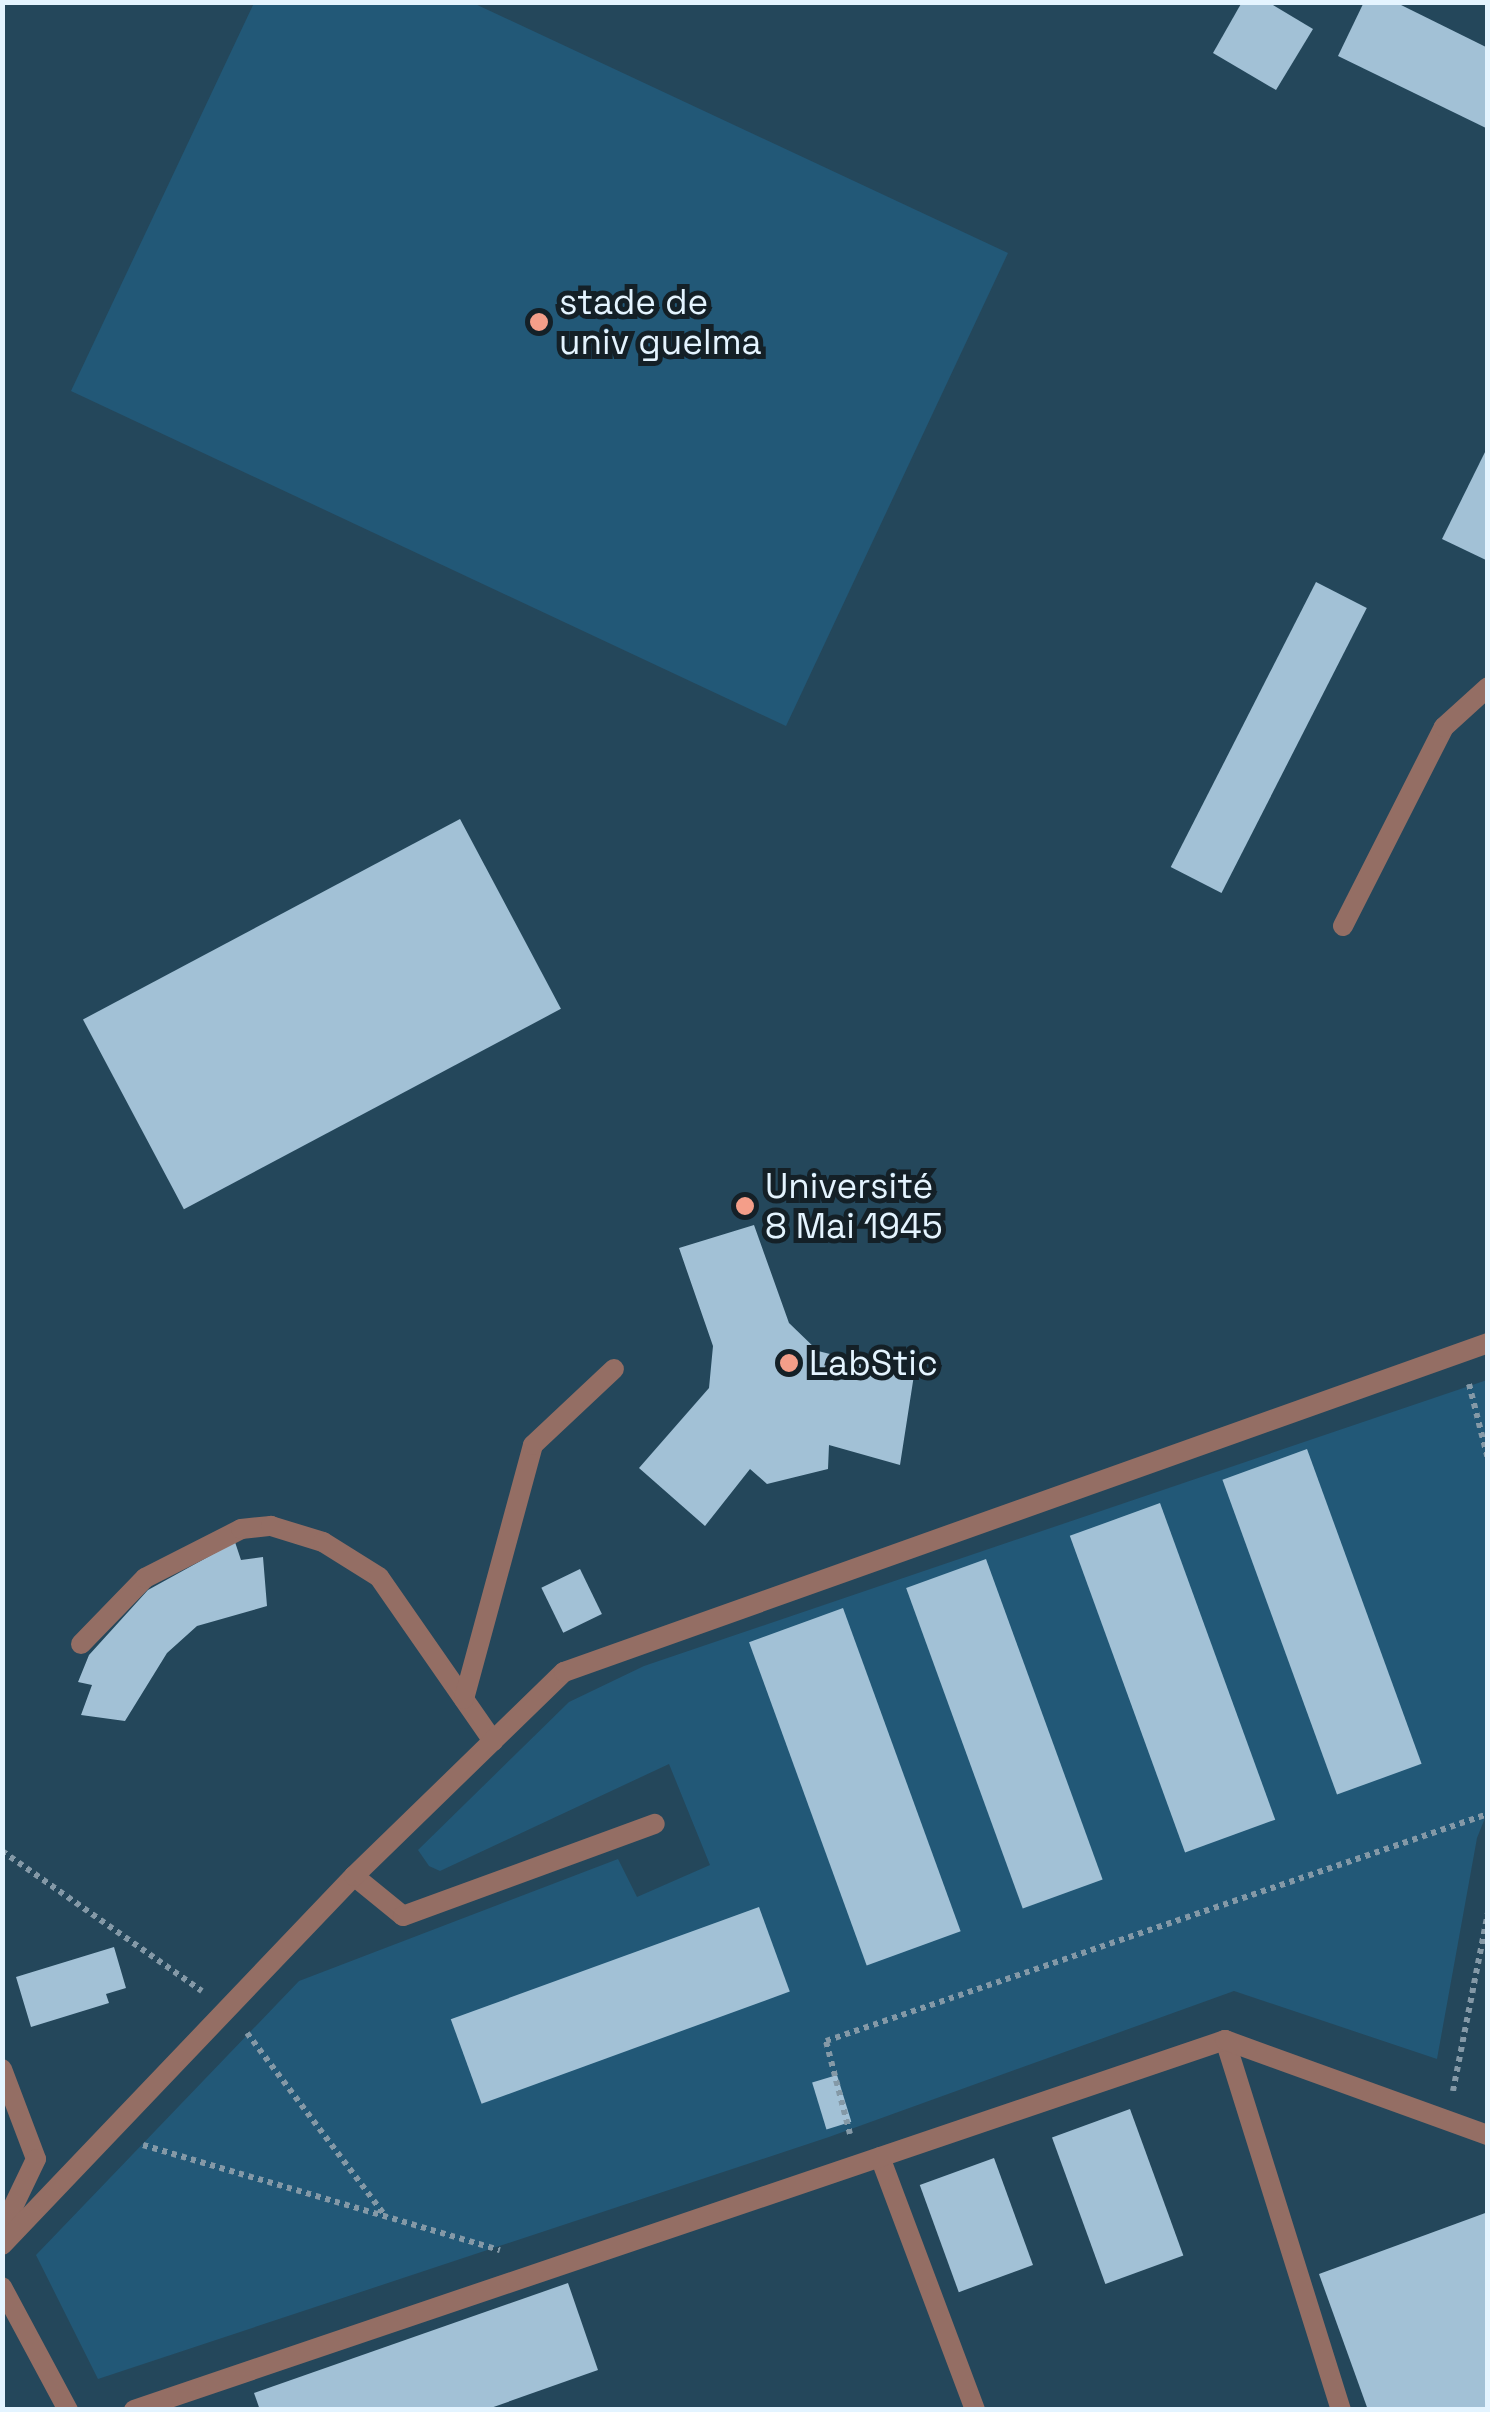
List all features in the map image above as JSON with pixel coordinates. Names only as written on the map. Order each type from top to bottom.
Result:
[{"type":"lane","points":[[1343,926],[1444,727],[1488,687]]},
{"type":"lane","points":[[2,2246],[354,1876],[564,1672],[1488,1344]]},
{"type":"lane","points":[[464,1699],[532,1446],[614,1369]]},
{"type":"lane","points":[[81,1644],[145,1578],[241,1529],[271,1526],[324,1542],[380,1576],[493,1741]]},
{"type":"lane","points":[[354,1876],[403,1916],[654,1824]]},
{"type":"lane","points":[[1225,2040],[1341,2410]]},
{"type":"lane","points":[[134,2410],[1225,2040],[1448,2116],[1488,2135]]},
{"type":"lane","points":[[2,2070],[36,2159],[2,2230]]},
{"type":"lane","points":[[880,2156],[975,2410]]},
{"type":"lane","points":[[2,2287],[68,2410]]},
{"type":"path","points":[[1461,1353],[1488,1459]]},
{"type":"path","points":[[858,2164],[826,2041],[1488,1814]]},
{"type":"path","points":[[1448,2116],[1488,1914]]},
{"type":"path","points":[[108,2134],[559,2266]]},
{"type":"shaded area","name":"Université 8 Mai 1945","points":[[3,3],[1487,3],[1487,2409],[3,2409]]},
{"type":"shaded area","name":"stade de univ guelma","points":[[254,3],[473,3],[1008,253],[786,726],[71,391]]},
{"type":"shaded area","points":[[1487,1380],[1487,1813],[1477,1838],[1437,2059],[1234,1991],[829,2137],[98,2379],[36,2255],[299,1981],[618,1859],[637,1897],[710,1865],[669,1764],[440,1871],[429,1866],[418,1850],[569,1702],[644,1666]]},
{"type":"building","points":[[1242,2],[1268,2],[1313,29],[1276,90],[1213,53]]},
{"type":"building","points":[[1364,2],[1395,2],[1488,48],[1488,129],[1338,56]]},
{"type":"building","points":[[1488,446],[1488,561],[1442,539]]},
{"type":"building","points":[[1316,582],[1367,608],[1222,893],[1171,867]]},
{"type":"building","points":[[460,819],[561,1009],[184,1209],[83,1019]]},
{"type":"building","name":"LabStic","points":[[754,1225],[789,1323],[818,1351],[914,1375],[900,1465],[829,1445],[828,1469],[767,1484],[750,1469],[705,1526],[639,1468],[709,1388],[713,1346],[679,1248]]},
{"type":"building","points":[[1307,1449],[1422,1764],[1337,1795],[1222,1480]]},
{"type":"building","points":[[1160,1503],[1275,1820],[1185,1853],[1070,1536]]},
{"type":"building","points":[[235,1542],[241,1560],[263,1557],[267,1606],[197,1626],[167,1653],[125,1721],[81,1715],[92,1685],[78,1682],[89,1655],[148,1590]]},
{"type":"building","points":[[986,1559],[1103,1879],[1023,1909],[906,1588]]},
{"type":"building","points":[[580,1569],[602,1614],[563,1633],[541,1588]]},
{"type":"building","points":[[843,1608],[961,1931],[867,1965],[749,1642]]},
{"type":"building","points":[[759,1907],[790,1992],[482,2104],[451,2019]]},
{"type":"building","points":[[114,1947],[126,1988],[106,1994],[109,2003],[31,2027],[16,1977]]},
{"type":"building","points":[[837,2075],[851,2122],[826,2129],[812,2083]]},
{"type":"building","points":[[1130,2109],[1183,2256],[1105,2284],[1052,2137]]},
{"type":"building","points":[[994,2158],[1033,2265],[959,2292],[920,2185]]},
{"type":"building","points":[[1488,2212],[1488,2410],[1368,2410],[1319,2274]]},
{"type":"building","points":[[568,2283],[598,2370],[485,2410],[260,2410],[254,2393]]},
{"type":"place","name":"stade de univ guelma","points":[[539,322]]},
{"type":"place","name":"Université 8 Mai 1945","points":[[745,1206]]},
{"type":"place","name":"LabStic","points":[[789,1363]]}]
